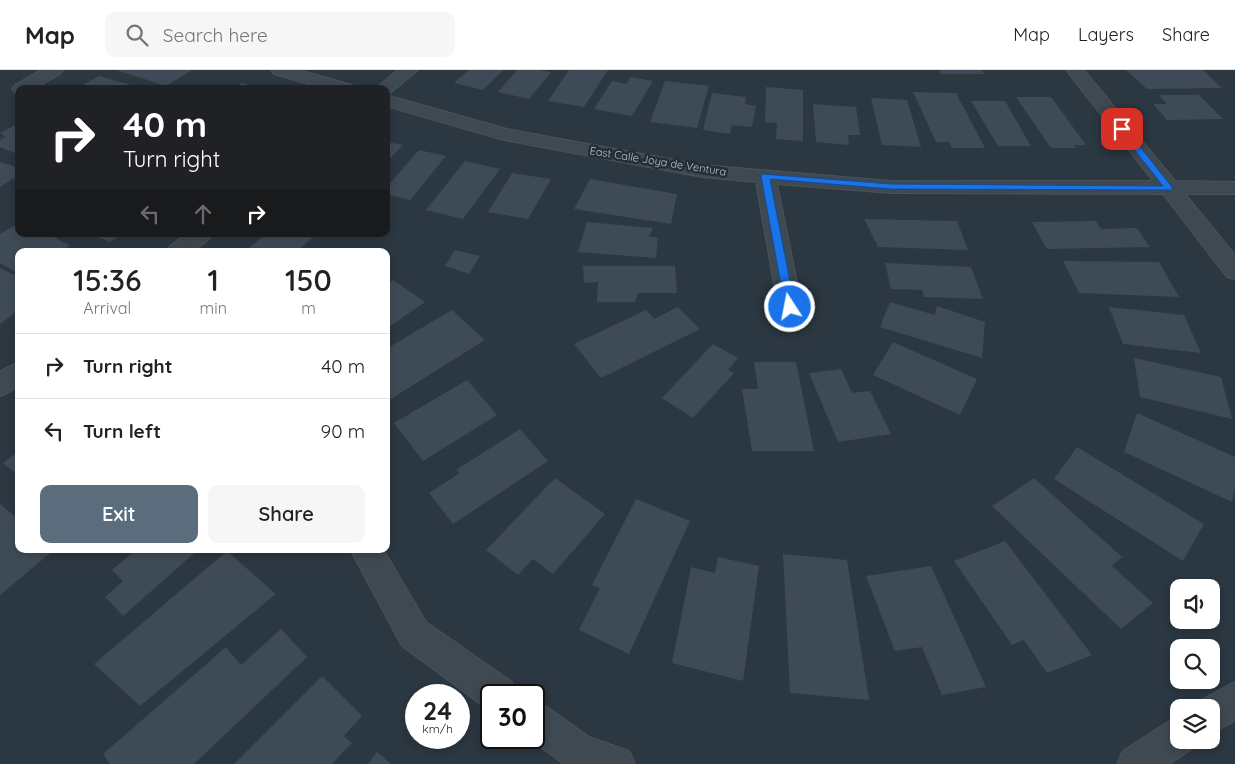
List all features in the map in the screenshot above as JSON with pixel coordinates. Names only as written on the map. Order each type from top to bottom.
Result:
[{"type":"street","points":[[27,85],[54,70]]},
{"type":"street","points":[[280,70],[332,85]]},
{"type":"street","points":[[389,85],[409,70]]},
{"type":"street","points":[[1075,70],[1235,272]]},
{"type":"street","name":"East Calle Joya de Ventura","points":[[390,101],[504,134],[702,171],[891,187],[1235,188]]},
{"type":"street","points":[[765,176],[790,307]]},
{"type":"street","points":[[182,248],[196,237]]},
{"type":"street","points":[[0,385],[15,375]]},
{"type":"street","points":[[368,553],[414,634],[484,684]]},
{"type":"street","points":[[1220,709],[1235,700]]},
{"type":"street","points":[[545,728],[579,752],[616,764]]},
{"type":"street","points":[[1136,764],[1170,742]]},
{"type":"building","points":[[116,70],[192,70],[168,85]]},
{"type":"building","points":[[469,70],[503,70],[483,90],[454,83]]},
{"type":"building","points":[[517,70],[551,72],[529,99],[498,92]]},
{"type":"building","points":[[569,70],[608,70],[584,107],[548,101]]},
{"type":"building","points":[[939,70],[982,70],[984,74],[941,74]]},
{"type":"building","points":[[1126,70],[1203,70],[1222,88],[1147,89]]},
{"type":"building","points":[[99,76],[130,85],[83,85]]},
{"type":"building","points":[[631,77],[653,81],[632,116],[594,109],[612,81],[626,84]]},
{"type":"building","points":[[665,81],[709,86],[697,128],[650,122]]},
{"type":"building","points":[[766,87],[803,90],[803,141],[776,139],[777,123],[765,122]]},
{"type":"building","points":[[913,92],[956,93],[985,148],[952,148],[949,142],[936,142]]},
{"type":"building","points":[[712,93],[746,97],[745,104],[756,106],[752,127],[732,125],[730,134],[703,130]]},
{"type":"building","points":[[1159,95],[1199,95],[1223,119],[1167,120],[1153,104],[1167,104]]},
{"type":"building","points":[[1016,97],[1051,97],[1086,145],[1074,145],[1076,148],[1051,148]]},
{"type":"building","points":[[871,98],[907,100],[921,147],[882,145]]},
{"type":"building","points":[[971,101],[1005,101],[1031,146],[998,146]]},
{"type":"building","points":[[813,104],[856,107],[860,135],[848,135],[849,145],[816,142]]},
{"type":"building","points":[[15,125],[15,153],[0,147],[0,140],[6,137],[0,133]]},
{"type":"building","points":[[390,143],[403,145],[390,159]]},
{"type":"building","points":[[419,150],[446,156],[410,200],[390,195],[390,183]]},
{"type":"building","points":[[465,161],[500,169],[463,219],[426,210]]},
{"type":"building","points":[[0,162],[15,167],[15,178],[0,187]]},
{"type":"building","points":[[512,173],[551,179],[528,219],[488,212]]},
{"type":"building","points":[[590,179],[677,194],[671,224],[574,209]]},
{"type":"building","points":[[864,219],[957,221],[968,250],[878,247]]},
{"type":"building","points":[[1096,221],[1101,229],[1137,228],[1150,247],[1047,249],[1032,222]]},
{"type":"building","points":[[587,222],[653,228],[649,236],[658,238],[656,258],[578,252]]},
{"type":"building","points":[[15,225],[15,237],[54,237],[70,246],[67,248],[15,248],[15,272],[0,263],[0,234]]},
{"type":"building","points":[[98,237],[118,237],[110,242]]},
{"type":"building","points":[[262,237],[314,237],[301,248],[249,248]]},
{"type":"building","points":[[455,250],[480,256],[469,274],[445,266]]},
{"type":"building","points":[[1063,261],[1159,262],[1179,297],[1079,293]]},
{"type":"building","points":[[885,263],[971,267],[983,299],[924,297],[922,290],[891,289]]},
{"type":"building","points":[[583,266],[675,266],[677,293],[638,293],[635,302],[597,302],[598,282],[584,283]]},
{"type":"building","points":[[0,268],[15,275],[15,313],[0,324]]},
{"type":"building","points":[[393,280],[425,302],[390,326],[390,282]]},
{"type":"building","points":[[890,302],[935,315],[937,306],[985,322],[982,358],[880,327]]},
{"type":"building","points":[[678,307],[700,329],[601,378],[574,344],[646,310],[654,319]]},
{"type":"building","points":[[1109,307],[1184,315],[1201,353],[1123,344]]},
{"type":"building","points":[[452,310],[485,340],[390,399],[390,347]]},
{"type":"building","points":[[893,342],[977,379],[960,415],[873,375]]},
{"type":"building","points":[[713,344],[738,358],[728,370],[734,373],[693,418],[662,398]]},
{"type":"building","points":[[1134,358],[1221,377],[1232,419],[1140,397]]},
{"type":"building","points":[[754,362],[796,362],[814,451],[752,451],[742,389],[758,389]]},
{"type":"building","points":[[841,369],[852,393],[870,391],[891,434],[838,442],[809,373]]},
{"type":"building","points":[[467,380],[497,415],[423,461],[394,423]]},
{"type":"building","points":[[1137,413],[1235,457],[1235,488],[1232,502],[1124,452]]},
{"type":"building","points":[[520,429],[548,461],[453,524],[429,493],[460,473],[456,470]]},
{"type":"building","points":[[1077,447],[1204,524],[1183,561],[1054,479]]},
{"type":"building","points":[[15,454],[15,473],[3,463]]},
{"type":"building","points":[[555,478],[605,514],[553,574],[533,559],[518,575],[486,550]]},
{"type":"building","points":[[1034,478],[1122,557],[1112,566],[1153,603],[1121,629],[992,506]]},
{"type":"building","points":[[636,499],[690,521],[629,654],[579,630],[600,588],[592,585]]},
{"type":"building","points":[[0,504],[15,517],[15,553],[50,553],[0,595]]},
{"type":"building","points":[[1005,541],[1092,655],[1047,673],[1024,640],[1012,645],[954,561]]},
{"type":"building","points":[[132,553],[194,553],[123,616],[105,597],[123,581],[112,570]]},
{"type":"building","points":[[225,553],[229,553],[276,594],[140,706],[94,664]]},
{"type":"building","points":[[783,554],[847,560],[869,700],[790,693]]},
{"type":"building","points":[[718,557],[759,566],[743,681],[672,663],[691,567],[715,573]]},
{"type":"building","points":[[931,566],[986,687],[942,695],[922,647],[895,651],[866,576]]},
{"type":"building","points":[[281,629],[307,657],[194,764],[110,764],[103,754],[226,647],[241,665]]},
{"type":"building","points":[[322,676],[362,716],[344,736],[352,743],[332,764],[234,764]]},
{"type":"building","points":[[377,752],[391,764],[368,764]]},
{"type":"route","points":[[790,307],[765,176],[891,187],[1169,188],[1122,129]]}]
